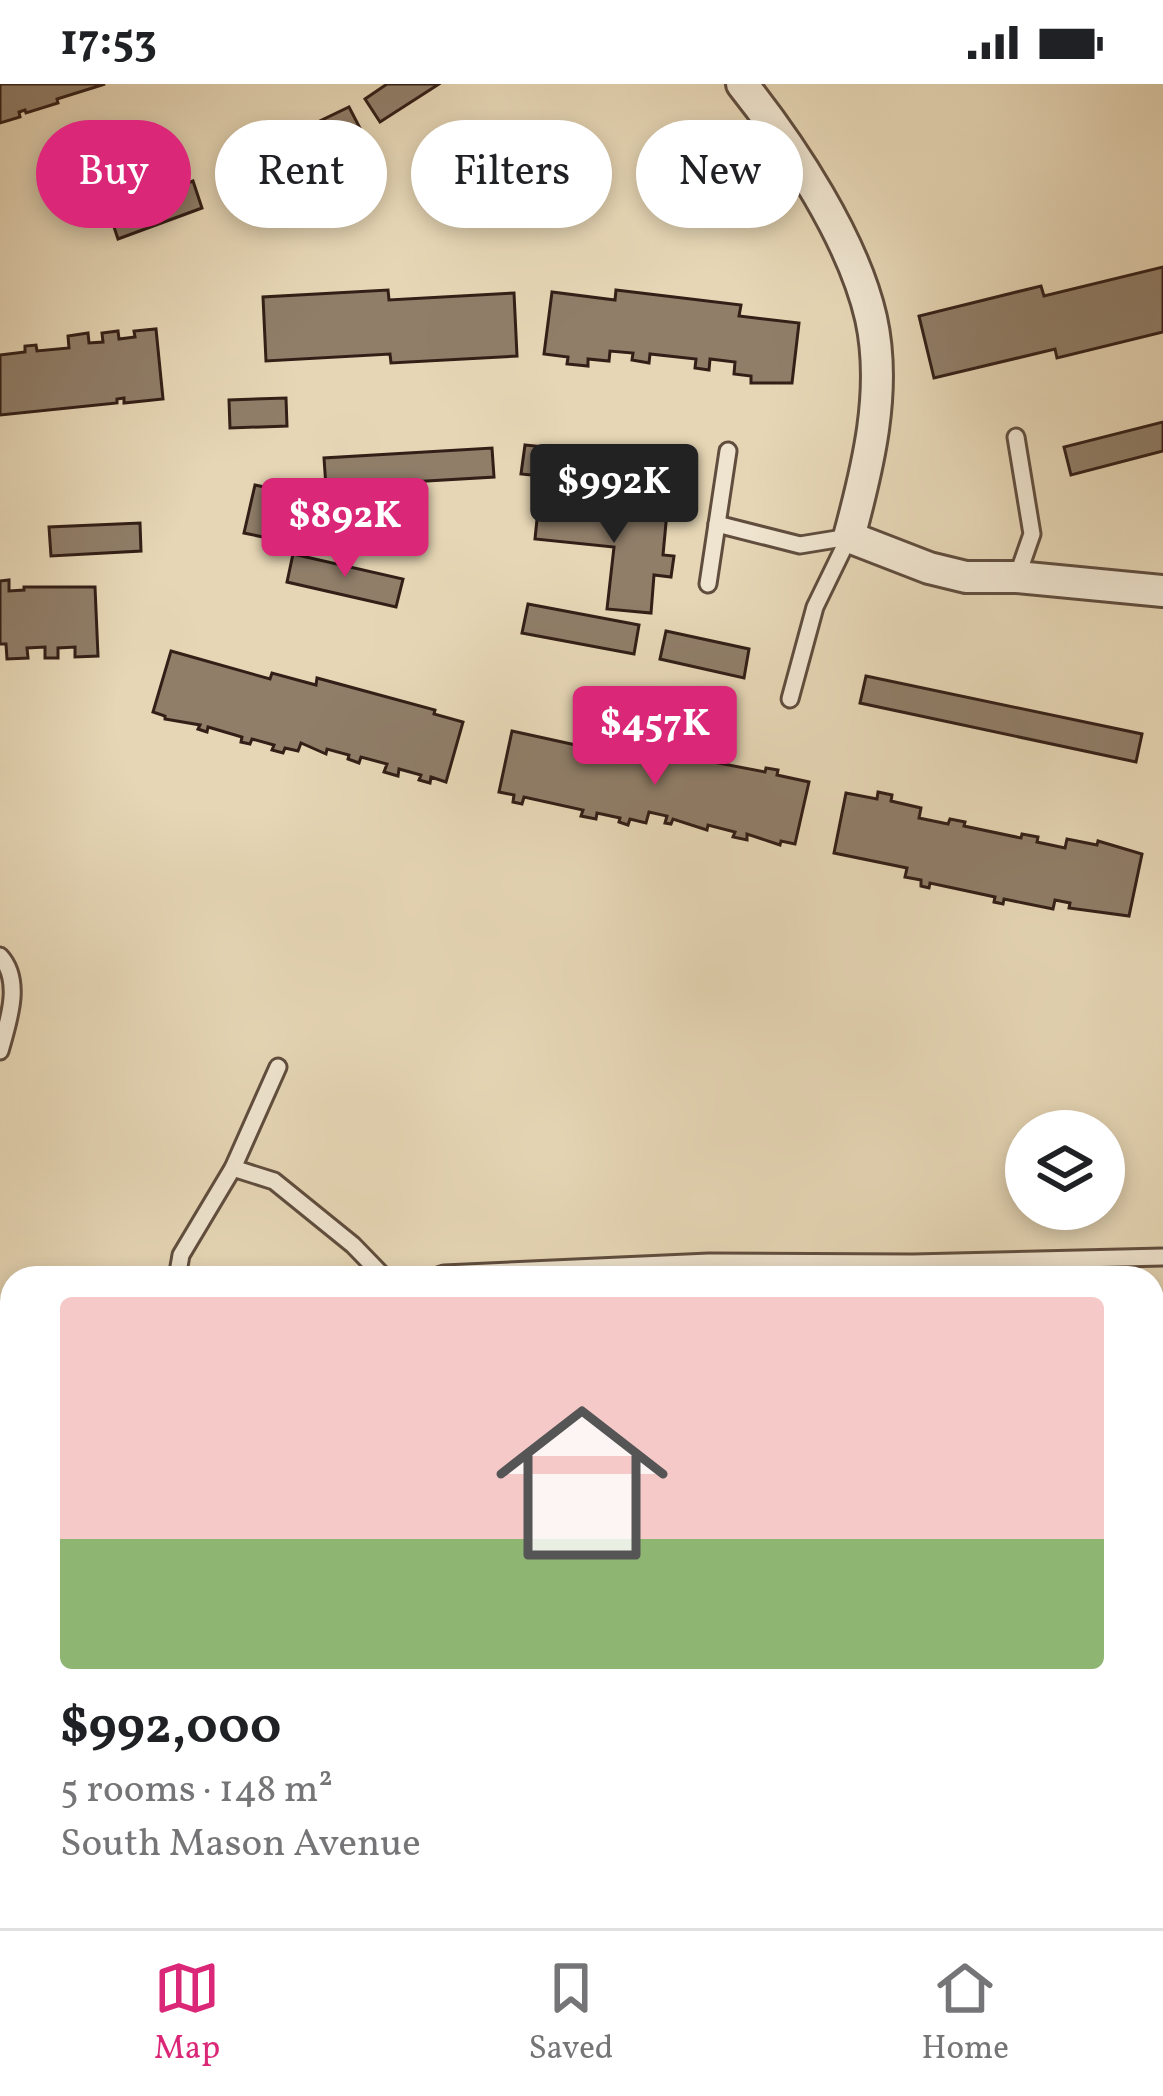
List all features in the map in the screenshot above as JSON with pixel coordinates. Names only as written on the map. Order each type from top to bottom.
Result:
[{"type":"street","points":[[742,84],[824,207],[854,268],[871,318],[877,368],[874,412],[867,471],[849,537],[966,578],[1017,577],[1163,591]]},
{"type":"lane","points":[[1016,437],[1032,533],[1017,577]]},
{"type":"lane","points":[[708,584],[728,451]]},
{"type":"lane","points":[[717,524],[800,545],[849,537]]},
{"type":"lane","points":[[790,699],[814,607],[849,537]]},
{"type":"lane","points":[[0,956],[10,970],[12,992],[0,1051]]},
{"type":"lane","points":[[179,1266],[181,1255],[233,1168],[278,1067]]},
{"type":"lane","points":[[233,1168],[274,1181],[373,1266]]},
{"type":"lane","points":[[621,1266],[1163,1257]]},
{"type":"building","points":[[0,84],[105,84],[19,112],[20,117],[0,123]]},
{"type":"building","points":[[387,84],[439,84],[383,120],[365,99]]},
{"type":"building","points":[[349,107],[356,120],[322,120]]},
{"type":"building","points":[[191,182],[202,208],[191,212]]},
{"type":"building","points":[[114,228],[148,228],[118,239]]},
{"type":"building","points":[[1163,267],[1163,332],[1057,358],[1055,349],[934,378],[919,316],[1041,286],[1044,296]]},
{"type":"building","points":[[388,290],[389,300],[514,293],[517,356],[391,363],[390,354],[266,361],[263,297]]},
{"type":"building","points":[[616,290],[741,305],[739,316],[799,323],[792,383],[751,383],[751,376],[734,374],[735,362],[710,359],[709,370],[695,368],[696,359],[650,354],[649,363],[632,360],[633,353],[610,351],[609,361],[588,359],[588,366],[544,354],[552,292],[615,300]]},
{"type":"building","points":[[156,329],[163,399],[124,403],[124,398],[117,403],[0,415],[0,355],[25,352],[25,346],[36,345],[37,351],[69,348],[68,336],[88,333],[89,343],[103,342],[102,333],[118,331],[119,339],[135,337],[134,331]]},
{"type":"building","points":[[286,398],[287,426],[230,428],[229,400]]},
{"type":"building","points":[[1163,422],[1163,451],[1071,475],[1064,447]]},
{"type":"building","points":[[525,445],[665,459],[662,488],[521,474]]},
{"type":"building","points":[[492,448],[494,477],[326,487],[324,458]]},
{"type":"building","points":[[255,485],[287,492],[277,540],[244,533]]},
{"type":"building","points":[[539,500],[667,512],[663,555],[674,556],[671,577],[654,575],[651,613],[607,609],[614,547],[535,539]]},
{"type":"building","points":[[140,523],[141,551],[51,556],[49,527]]},
{"type":"building","points":[[293,554],[403,579],[396,607],[287,582]]},
{"type":"building","points":[[9,580],[9,591],[95,587],[98,656],[75,657],[75,647],[58,648],[58,658],[45,658],[45,647],[27,648],[28,658],[7,659],[6,644],[0,644],[0,581]]},
{"type":"building","points":[[528,604],[639,625],[634,654],[522,633]]},
{"type":"building","points":[[666,631],[749,649],[744,678],[660,659]]},
{"type":"building","points":[[171,651],[270,679],[272,673],[316,685],[317,678],[463,722],[446,782],[431,777],[430,783],[419,780],[421,775],[399,769],[398,776],[384,772],[387,764],[361,757],[359,763],[348,759],[349,755],[327,749],[326,754],[301,743],[298,751],[285,748],[283,753],[272,750],[274,745],[252,739],[250,744],[241,742],[242,737],[165,719],[153,712]]},
{"type":"building","points":[[866,676],[1142,734],[1136,762],[860,703]]},
{"type":"building","points":[[512,731],[658,761],[661,752],[765,772],[766,768],[778,770],[777,775],[809,782],[795,844],[781,841],[780,845],[747,834],[747,840],[733,837],[735,832],[708,825],[707,830],[673,819],[665,823],[667,816],[649,812],[646,823],[630,819],[628,825],[619,822],[620,818],[597,813],[596,819],[581,816],[583,810],[524,797],[522,804],[513,802],[514,795],[499,792]]},
{"type":"building","points":[[878,792],[892,795],[891,801],[921,808],[919,818],[948,824],[950,819],[1021,838],[1022,834],[1038,837],[1037,842],[1065,848],[1067,839],[1097,845],[1098,841],[1142,854],[1129,916],[1069,908],[1070,903],[1055,900],[1053,909],[1004,899],[1003,904],[994,902],[995,897],[930,883],[929,888],[921,886],[921,880],[905,877],[907,868],[834,853],[846,793],[877,799]]}]
